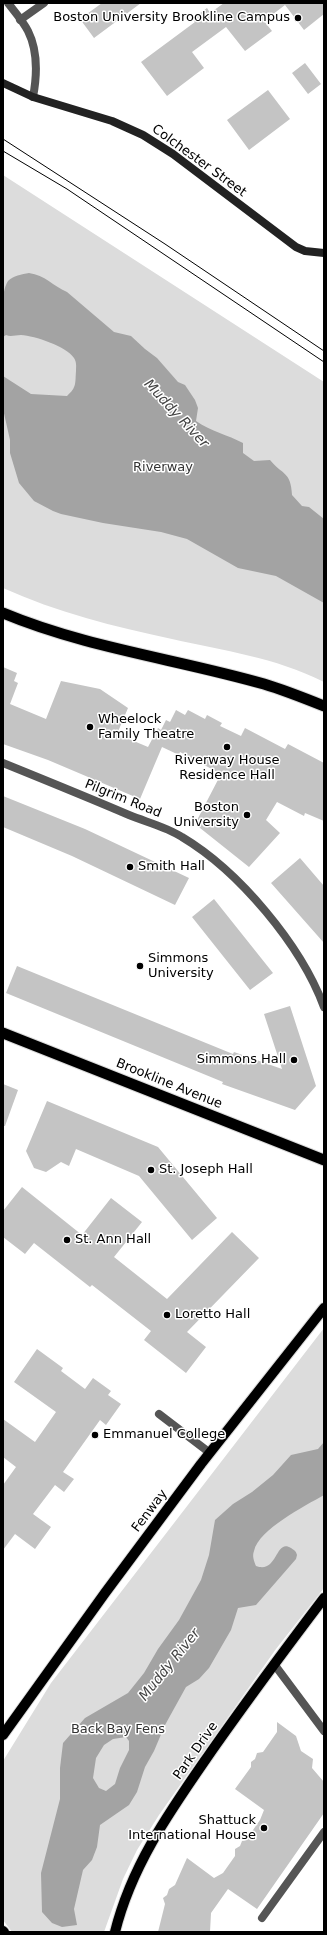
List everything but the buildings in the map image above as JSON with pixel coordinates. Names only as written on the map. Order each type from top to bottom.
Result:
[{"type":"highway","points":[[3,614],[48,630],[98,645],[244,678],[324,706]]},
{"type":"highway","points":[[296,695],[324,710]]},
{"type":"highway","name":"Brookline Avenue","points":[[3,1033],[324,1160]]},
{"type":"main road","name":"Colchester Street","points":[[3,83],[33,97],[92,114],[128,127],[173,154],[296,247],[305,251],[324,253]]},
{"type":"main road","name":"Fenway","points":[[3,1735],[109,1587],[210,1453],[324,1308]]},
{"type":"main road","name":"Park Drive","points":[[115,1932],[131,1883],[148,1846],[189,1783],[274,1664],[324,1598]]},
{"type":"street","points":[[8,3],[28,32],[33,46],[36,65],[36,83],[33,97]]},
{"type":"street","points":[[20,20],[44,3]]},
{"type":"street","name":"Pilgrim Road","points":[[3,763],[182,837],[220,865],[258,903],[295,950],[310,975],[324,1007]]},
{"type":"street","points":[[159,1414],[210,1453]]},
{"type":"street","points":[[274,1664],[324,1731]]},
{"type":"street","points":[[262,1918],[324,1832]]},
{"type":"green space","name":"Riverway","points":[[3,175],[324,382],[324,682],[287,666],[230,651],[129,629],[65,612],[3,588]]},
{"type":"green space","name":"Back Bay Fens","points":[[324,1328],[324,1588],[276,1649],[159,1815],[137,1850],[123,1879],[104,1932],[12,1932],[3,1920],[3,1761],[51,1683]]},
{"type":"water","name":"Muddy River","points":[[29,273],[44,278],[67,292],[114,332],[131,336],[157,358],[178,382],[185,385],[195,400],[198,408],[196,421],[207,428],[243,443],[243,453],[254,461],[270,460],[288,477],[292,495],[302,506],[309,507],[324,519],[324,603],[276,576],[238,568],[187,539],[161,532],[103,523],[61,514],[34,501],[19,483],[10,453],[10,440],[3,409],[3,376],[31,394],[67,396],[75,385],[76,362],[74,358],[64,349],[50,342],[21,335],[6,335],[3,337],[2,308],[5,286],[12,278]]},
{"type":"water","name":"Muddy River","points":[[324,1442],[324,1495],[273,1527],[258,1543],[253,1555],[256,1566],[263,1567],[273,1561],[279,1551],[286,1546],[295,1552],[297,1555],[296,1559],[256,1605],[238,1608],[231,1630],[209,1668],[199,1679],[186,1687],[165,1725],[154,1751],[145,1767],[137,1792],[129,1805],[100,1825],[97,1847],[92,1860],[83,1870],[74,1909],[77,1925],[62,1927],[52,1923],[42,1912],[41,1873],[60,1799],[60,1768],[63,1743],[85,1718],[128,1693],[144,1673],[158,1649],[179,1620],[201,1580],[209,1555],[215,1520],[233,1504],[252,1492],[273,1475],[291,1455],[318,1449]],"holes":[[[126,1737],[129,1741],[129,1750],[120,1768],[115,1784],[106,1791],[99,1788],[93,1778],[96,1758],[104,1745],[113,1739]]]},
{"type":"tram line","points":[[3,139],[165,244],[324,351]]},
{"type":"tram line","points":[[3,151],[67,189],[324,362]]},
{"type":"place","name":"Boston University Brookline Campus","points":[[298,18]]},
{"type":"place","name":"Wheelock Family Theatre","points":[[90,727]]},
{"type":"place","name":"Riverway House Residence Hall","points":[[227,747]]},
{"type":"place","name":"Boston University","points":[[247,815]]},
{"type":"place","name":"Smith Hall","points":[[130,867]]},
{"type":"place","name":"Simmons University","points":[[140,966]]},
{"type":"place","name":"Simmons Hall","points":[[294,1060]]},
{"type":"place","name":"St. Joseph Hall","points":[[151,1170]]},
{"type":"place","name":"St. Ann Hall","points":[[67,1240]]},
{"type":"place","name":"Loretto Hall","points":[[167,1315]]},
{"type":"place","name":"Emmanuel College","points":[[95,1435]]},
{"type":"place","name":"Shattuck International House","points":[[264,1828]]}]
